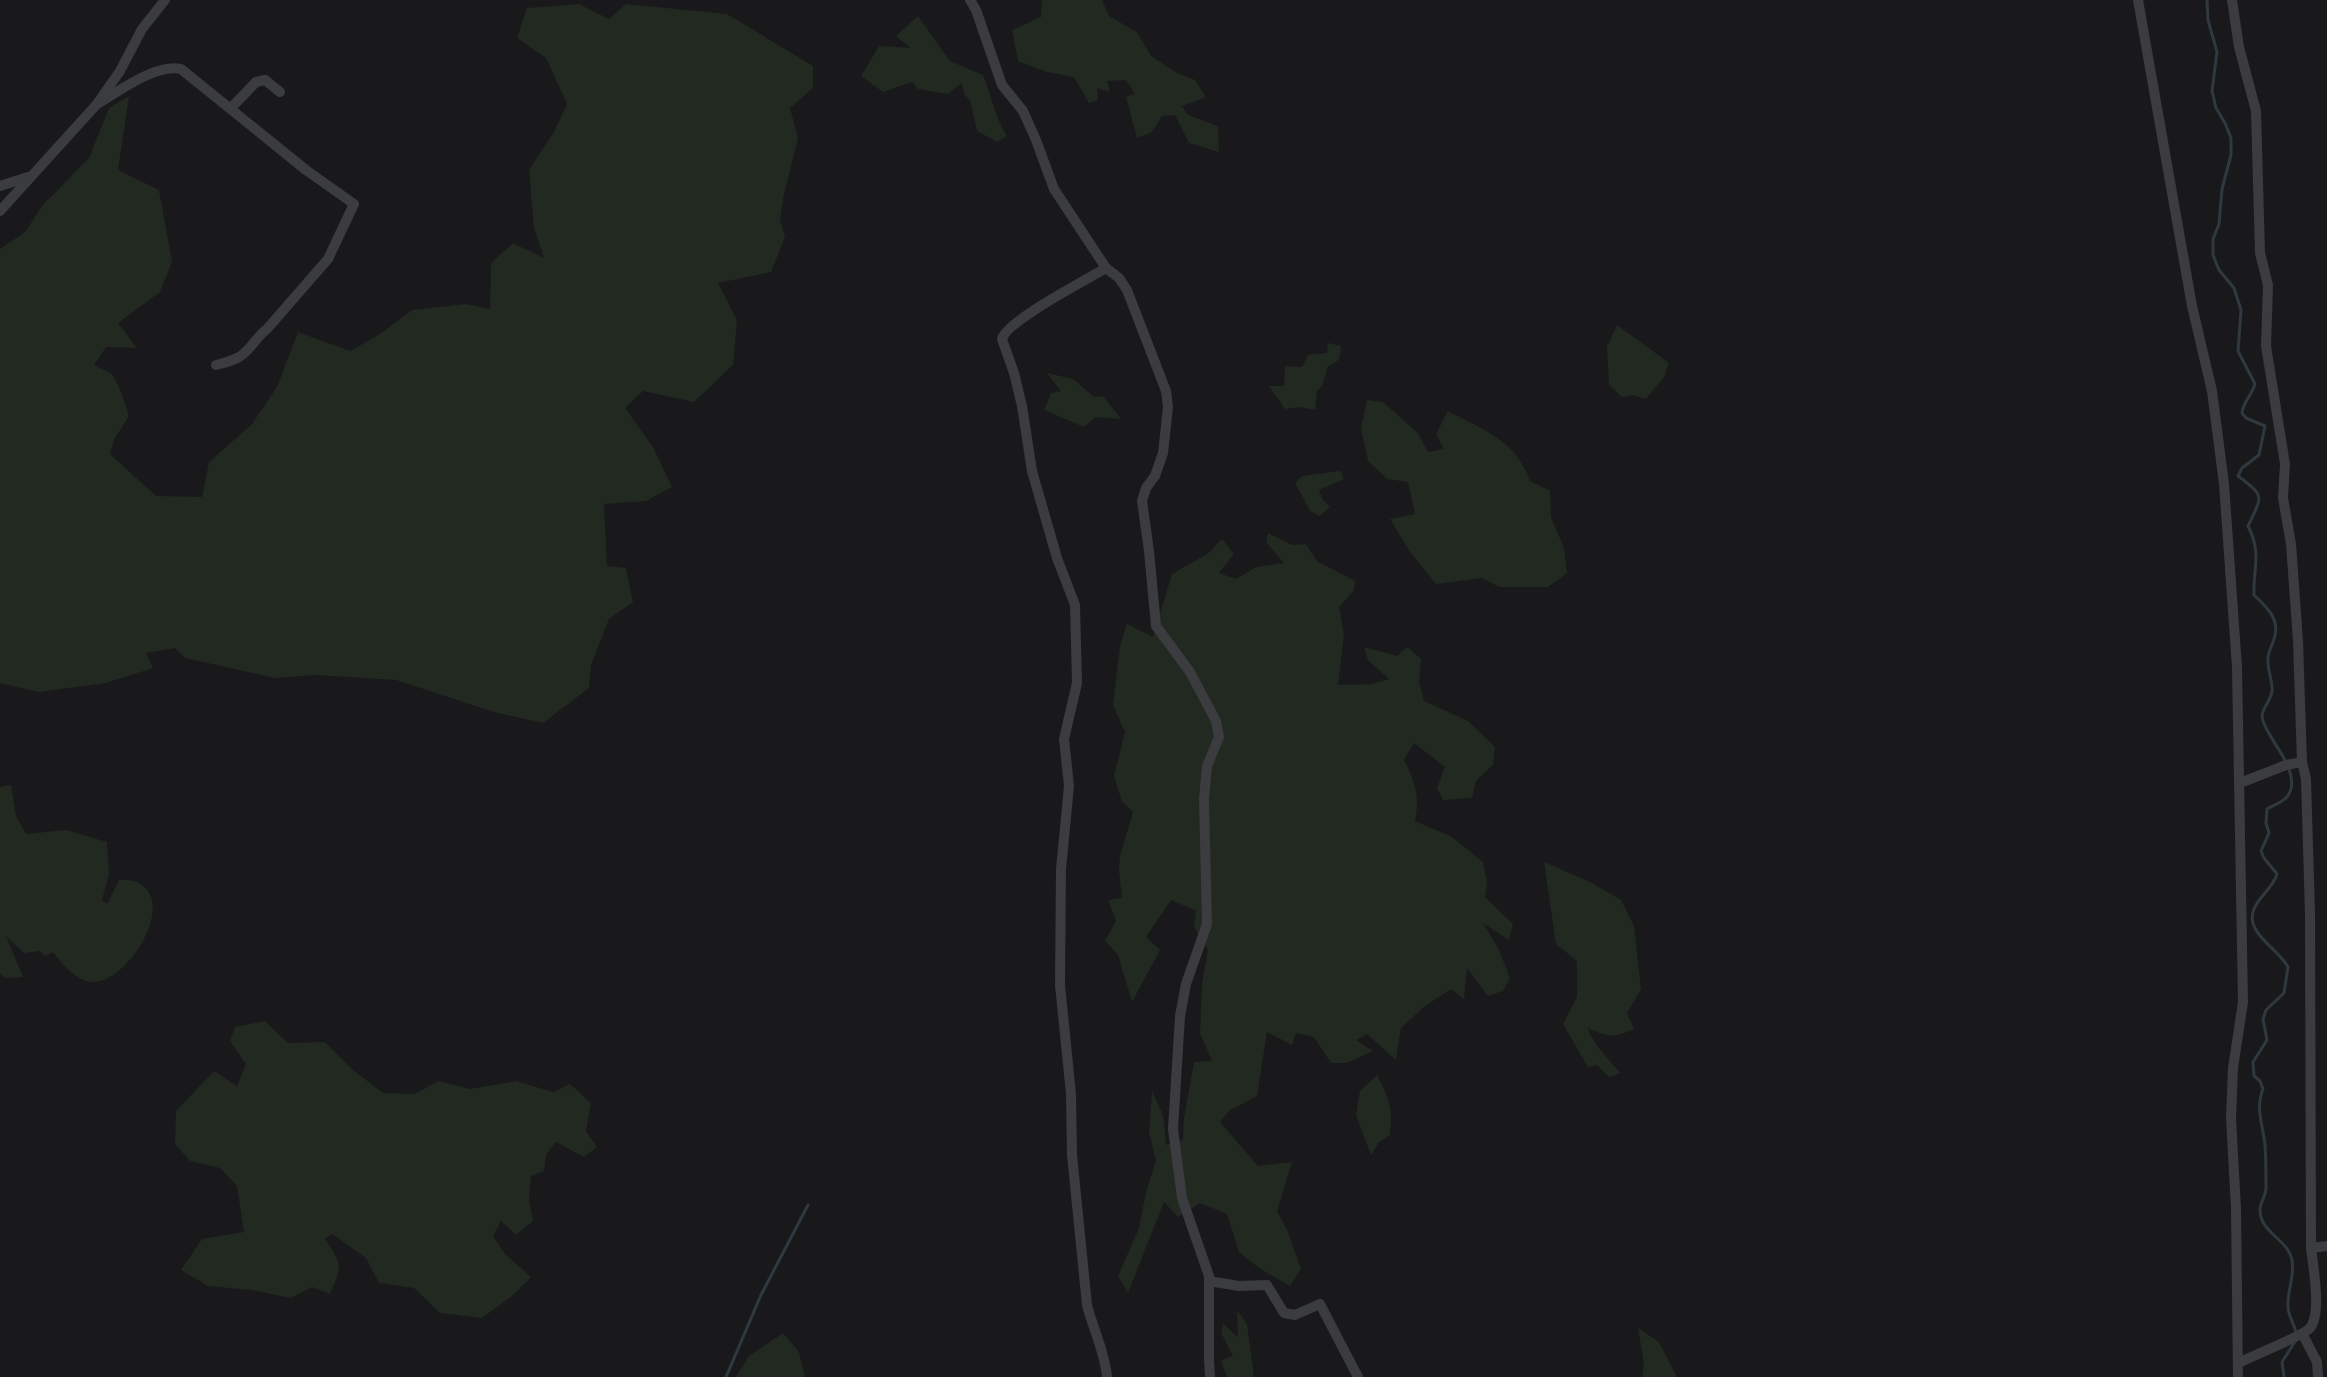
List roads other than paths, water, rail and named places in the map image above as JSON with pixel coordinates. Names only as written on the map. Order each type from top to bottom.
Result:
[{"type":"street","points":[[0,212],[29,177],[97,104],[120,71],[142,29],[165,0]]},
{"type":"street","points":[[970,0],[976,10],[1002,85],[1023,111],[1054,189],[1106,268],[1119,278],[1126,290],[1167,391],[1168,407],[1163,453],[1155,476],[1146,488],[1142,501],[1156,626],[1190,672],[1216,721],[1219,737],[1207,766],[1204,800],[1207,924],[1186,984],[1180,1016],[1173,1129],[1182,1198],[1194,1236],[1203,1255],[1209,1281],[1210,1377]]},
{"type":"street","points":[[2138,0],[2192,306],[2212,391],[2224,484],[2236,656],[2240,783],[2243,1002],[2233,1068],[2231,1118],[2236,1209],[2238,1377]]},
{"type":"street","points":[[2232,0],[2239,46],[2256,111],[2260,253],[2268,285],[2266,346],[2285,464],[2283,498],[2292,555],[2298,641],[2302,762],[2306,779],[2310,914],[2311,1248],[2317,1296],[2312,1326],[2303,1335],[2238,1363]]},
{"type":"street","points":[[97,104],[140,79],[173,67],[181,69],[306,170],[351,200],[354,206],[328,259],[318,272],[258,336],[250,348],[240,357],[216,365]]},
{"type":"street","points":[[231,108],[256,82],[265,80],[280,92]]},
{"type":"street","points":[[0,186],[29,177]]},
{"type":"street","points":[[1106,268],[1023,318],[1005,333],[1002,339],[1022,406],[1035,482],[1057,558],[1075,605],[1077,683],[1064,739],[1069,786],[1061,869],[1060,985],[1071,1094],[1072,1155],[1087,1305],[1107,1377]]},
{"type":"street","points":[[2240,783],[2286,765],[2302,762]]},
{"type":"street","points":[[2311,1248],[2327,1246]]},
{"type":"street","points":[[1209,1281],[1239,1286],[1267,1285],[1284,1313],[1295,1315],[1320,1304],[1358,1377]]},
{"type":"street","points":[[2303,1335],[2317,1362],[2318,1377]]},
{"type":"waterway","points":[[2207,0],[2208,20],[2217,52],[2212,91],[2216,108],[2231,138],[2231,155],[2222,189],[2219,224],[2213,239],[2213,255],[2219,270],[2234,288],[2241,310],[2238,351],[2255,384],[2242,413],[2246,418],[2265,426],[2259,455],[2242,468],[2238,476],[2253,488],[2259,498],[2248,526],[2256,553],[2254,595],[2269,610],[2276,628],[2268,657],[2272,691],[2262,717],[2266,729],[2286,762],[2292,780],[2290,793],[2282,801],[2267,809],[2266,823],[2269,833],[2261,851],[2277,874],[2256,904],[2252,918],[2258,933],[2288,967],[2284,993],[2266,1010],[2263,1019],[2267,1040],[2253,1062],[2254,1076],[2260,1081],[2263,1089],[2260,1110],[2265,1145],[2266,1188],[2260,1207],[2261,1218],[2264,1225],[2285,1247],[2292,1260],[2288,1307],[2296,1334]]},
{"type":"waterway","points":[[726,1377],[761,1295],[808,1205]]},
{"type":"waterway","points":[[2284,1377],[2282,1362],[2296,1340]]}]
